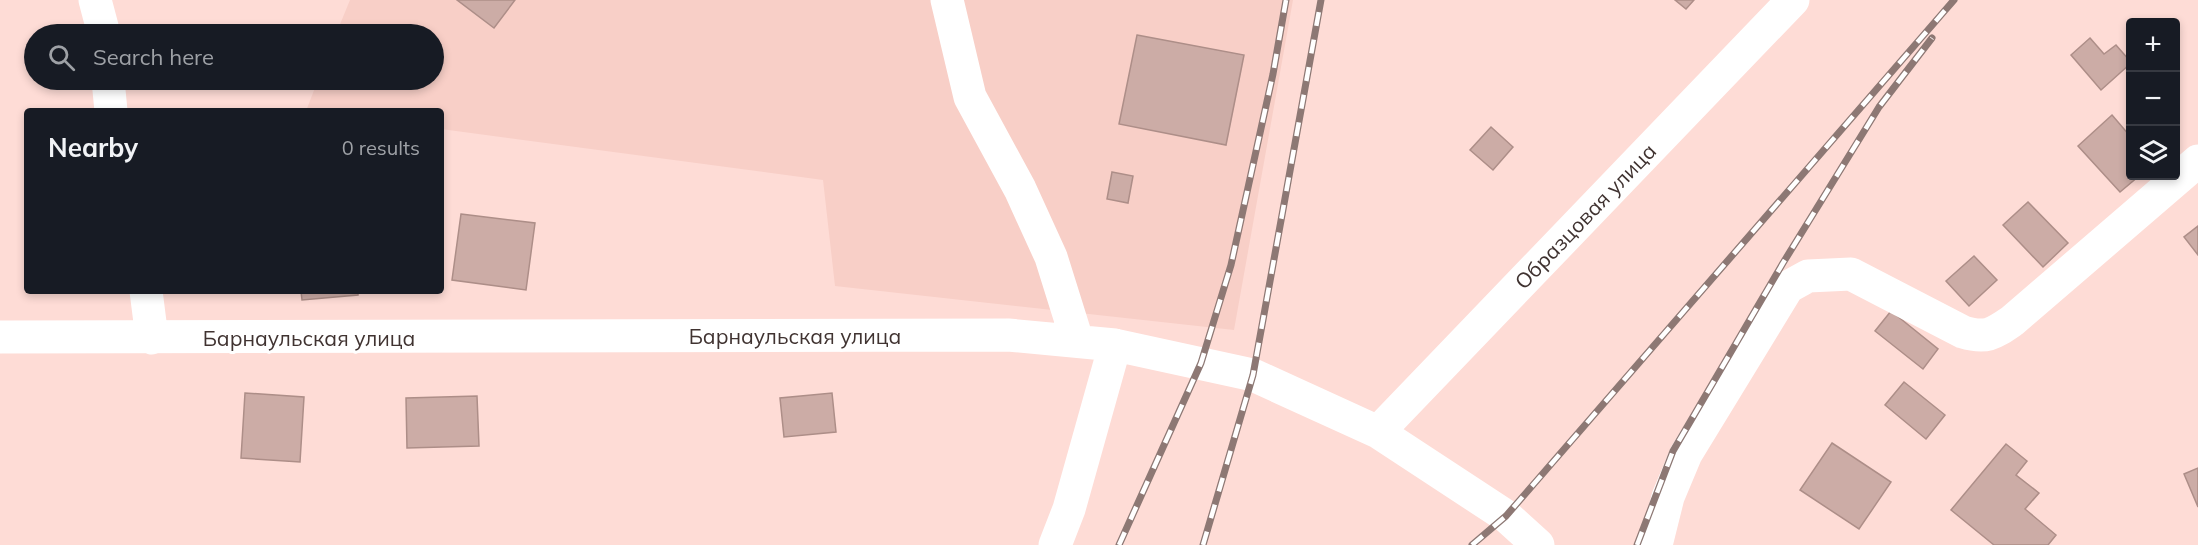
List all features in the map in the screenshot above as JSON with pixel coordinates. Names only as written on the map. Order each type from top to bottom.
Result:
[{"type":"street","points":[[95,0],[101,24]]},
{"type":"street","points":[[947,0],[970,97],[1020,189],[1051,257],[1077,340]]},
{"type":"street","name":"Образцовая улица","points":[[1378,432],[1792,0]]},
{"type":"street","points":[[109,90],[111,108]]},
{"type":"street","points":[[1656,545],[1668,497],[1686,454],[1788,287],[1808,276],[1851,274],[1964,332],[1980,337],[1997,331],[2012,321],[2198,161]]},
{"type":"street","points":[[146,294],[152,338]]},
{"type":"street","name":"Барнаульская улица","points":[[0,337],[1008,335],[1115,345],[1253,375],[1378,432],[1506,516],[1538,545]]},
{"type":"street","points":[[1055,545],[1070,509],[1115,345]]},
{"type":"shaded area","points":[[350,0],[1293,0],[1234,330],[835,286],[823,180],[444,129],[444,108],[307,108],[314,90],[444,90],[444,24],[340,24]]},
{"type":"building","points":[[457,0],[515,0],[494,28]]},
{"type":"building","points":[[1675,0],[1694,0],[1686,9]]},
{"type":"building","points":[[1137,35],[1244,55],[1226,145],[1119,124]]},
{"type":"building","points":[[2090,38],[2104,54],[2116,45],[2126,56],[2126,68],[2101,90],[2071,55]]},
{"type":"building","points":[[2112,115],[2126,131],[2126,180],[2134,180],[2120,192],[2078,146]]},
{"type":"building","points":[[1491,127],[1513,147],[1493,170],[1470,150]]},
{"type":"building","points":[[1112,172],[1133,176],[1128,203],[1107,199]]},
{"type":"building","points":[[2028,202],[2068,243],[2043,267],[2003,225]]},
{"type":"building","points":[[461,214],[535,223],[526,290],[452,280]]},
{"type":"building","points":[[2198,226],[2198,255],[2184,237]]},
{"type":"building","points":[[1974,256],[1997,280],[1969,306],[1946,281]]},
{"type":"building","points":[[301,294],[358,294],[358,295],[302,300]]},
{"type":"building","points":[[1891,311],[1938,349],[1923,369],[1875,331]]},
{"type":"building","points":[[1904,382],[1945,415],[1926,439],[1885,405]]},
{"type":"building","points":[[245,393],[304,397],[300,462],[241,458]]},
{"type":"building","points":[[832,393],[836,432],[784,437],[780,398]]},
{"type":"building","points":[[477,396],[479,446],[407,448],[406,398]]},
{"type":"building","points":[[1832,443],[1891,482],[1859,529],[1800,490]]},
{"type":"building","points":[[2006,444],[2027,461],[2016,475],[2039,493],[2025,509],[2056,535],[2048,545],[1994,545],[1951,510]]},
{"type":"building","points":[[2198,468],[2198,507],[2184,474]]},
{"type":"railway","points":[[1119,545],[1201,363],[1231,265],[1273,74],[1286,0]]},
{"type":"railway","points":[[1203,545],[1253,375],[1321,0]]},
{"type":"railway","points":[[1472,545],[1506,516],[1954,0]]},
{"type":"railway","points":[[1637,545],[1673,451],[1783,263],[1879,107],[1932,38]]}]
